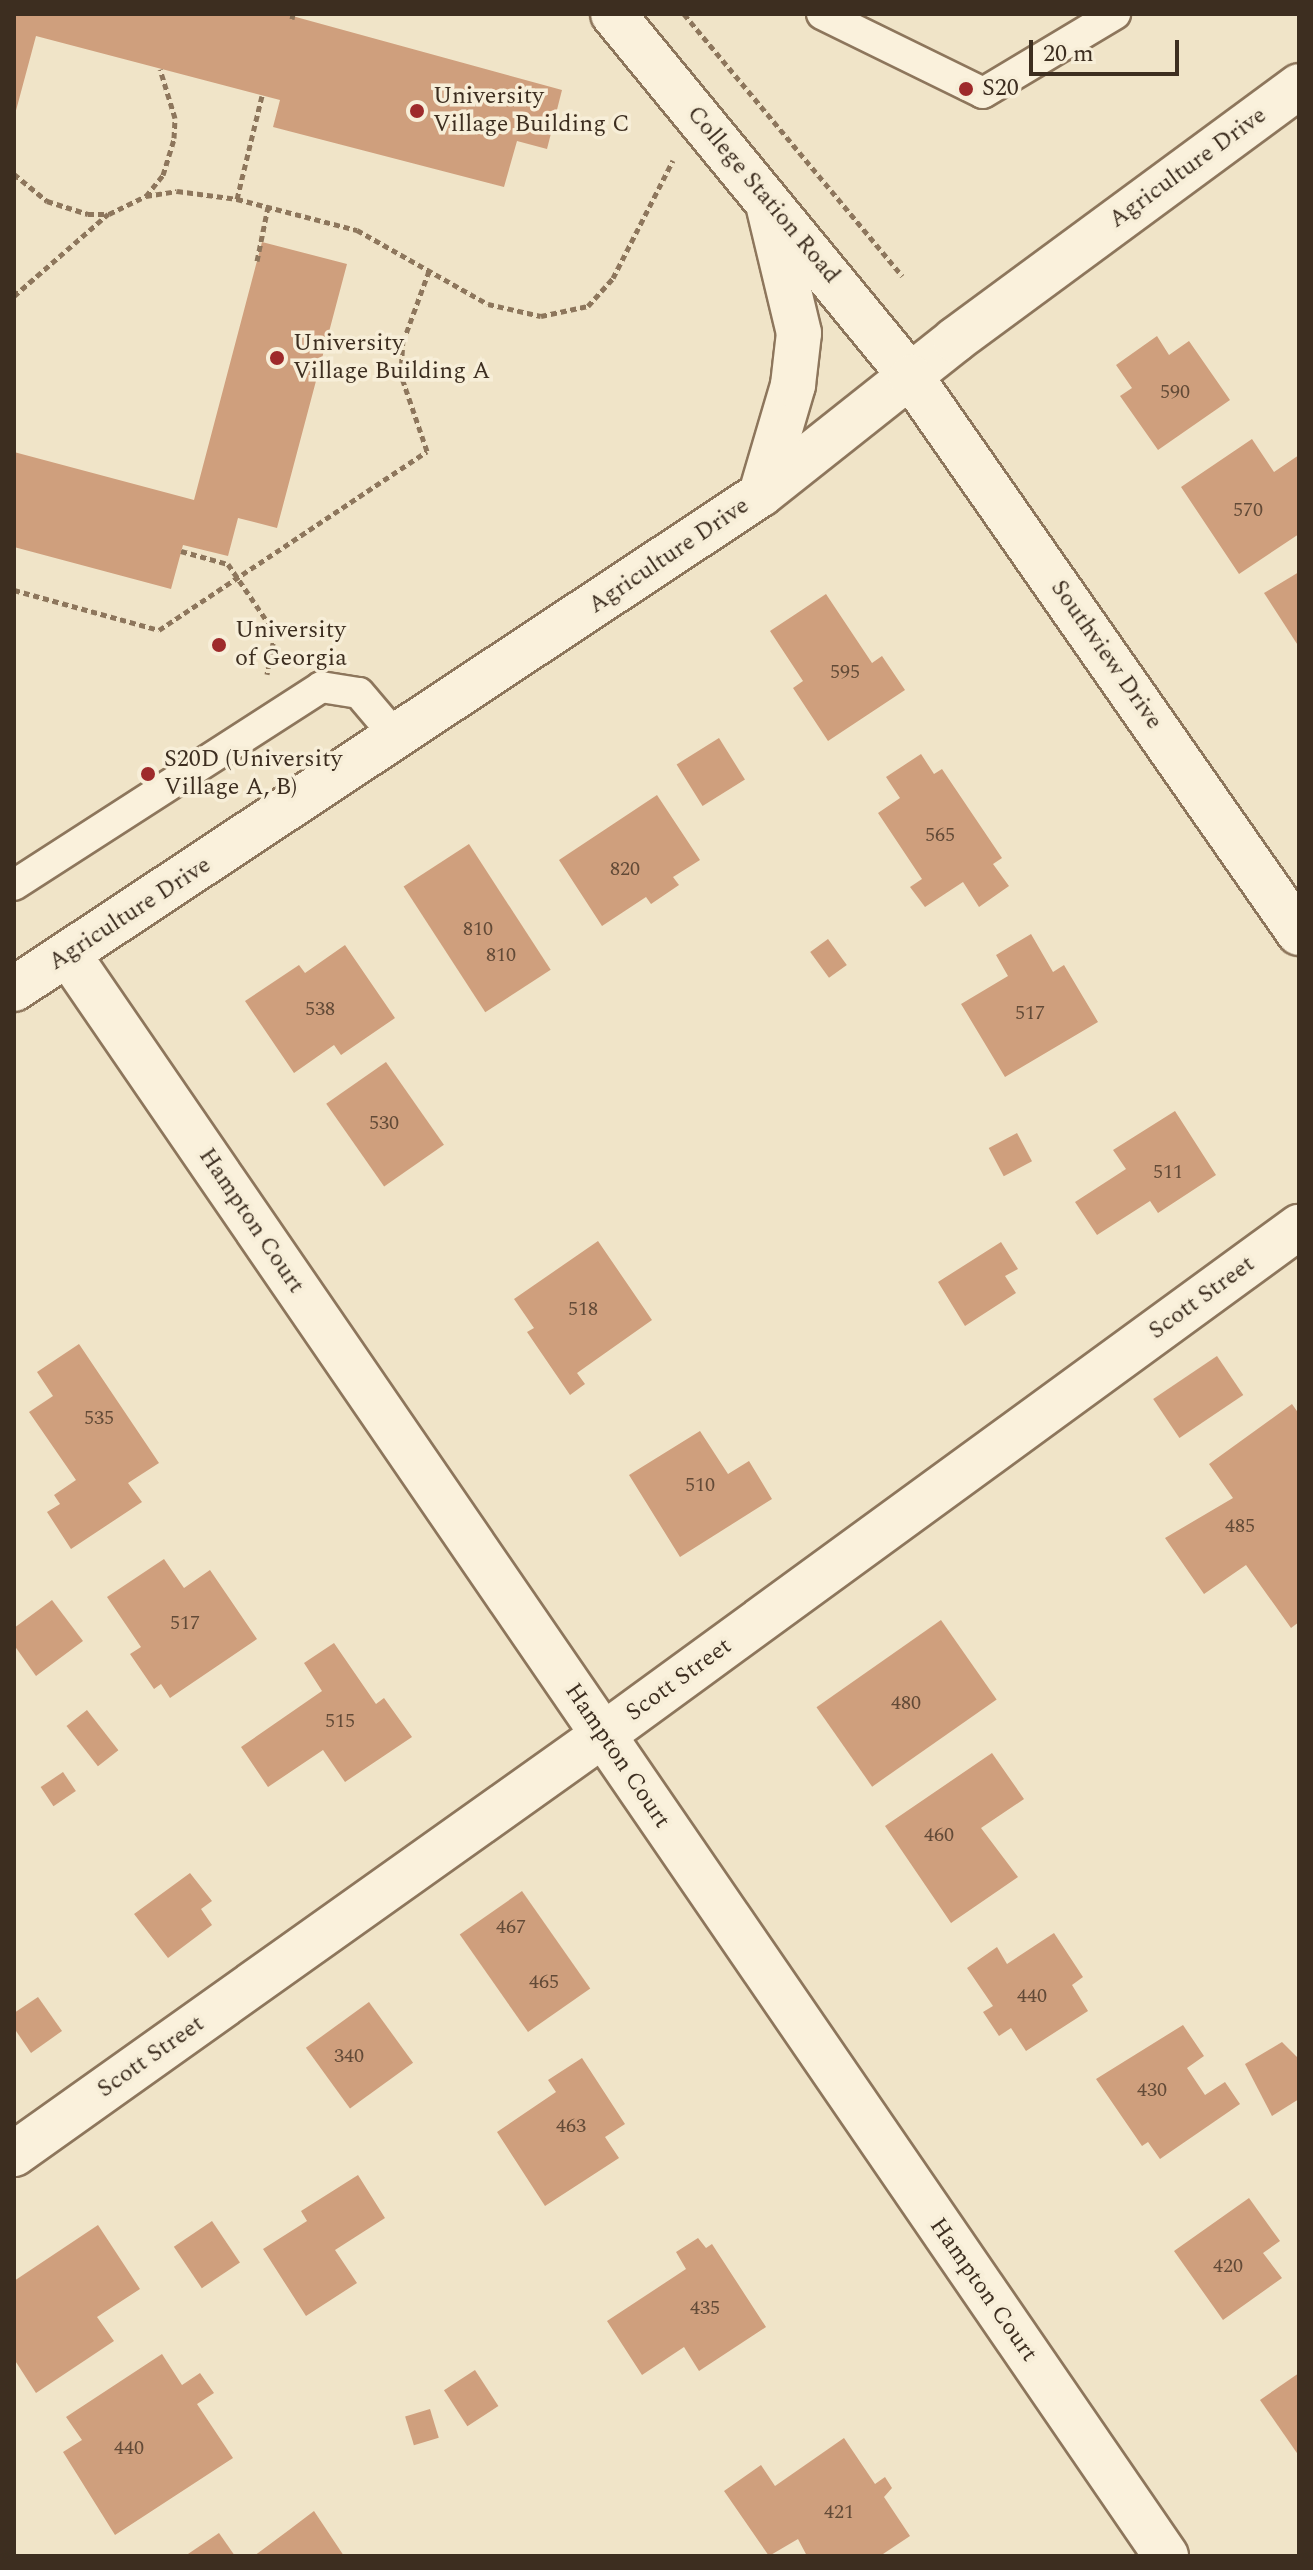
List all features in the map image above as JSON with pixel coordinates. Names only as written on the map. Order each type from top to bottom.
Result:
[{"type":"street","name":"College Station Road","points":[[613,14],[911,377]]},
{"type":"street","name":"Agriculture Drive","points":[[14,989],[398,739],[761,494],[911,377],[1299,86]]},
{"type":"street","points":[[761,494],[793,385],[799,333],[766,198]]},
{"type":"street","name":"Southview Drive","points":[[911,377],[1299,933]]},
{"type":"street","name":"Hampton Court","points":[[68,954],[1166,2556]]},
{"type":"street","name":"Scott Street","points":[[14,2154],[603,1735],[1299,1227]]},
{"type":"lane","points":[[822,14],[983,93],[1115,14]]},
{"type":"lane","points":[[14,885],[321,687],[334,686],[368,700],[398,739]]},
{"type":"path","points":[[684,14],[902,276]]},
{"type":"path","points":[[146,196],[163,175],[174,138],[175,118],[160,69]]},
{"type":"path","points":[[237,199],[262,96]]},
{"type":"path","points":[[14,296],[109,214],[146,196],[177,191],[237,199],[357,230],[488,304],[541,316],[588,306],[633,246],[692,110]]},
{"type":"path","points":[[14,174],[68,210],[109,214]]},
{"type":"path","points":[[257,261],[268,207]]},
{"type":"path","points":[[14,590],[159,630],[427,451],[401,375],[403,342],[429,271]]},
{"type":"path","points":[[181,551],[228,564],[275,633],[255,729]]},
{"type":"building","name":"University Village Building C","points":[[14,14],[285,14],[562,90],[547,149],[517,141],[504,187],[273,127],[280,100],[36,36],[14,118]]},
{"type":"building","name":"University Village Building A","points":[[262,242],[347,264],[277,528],[238,518],[228,556],[183,545],[171,589],[14,547],[14,452],[194,500]]},
{"type":"building","points":[[1157,336],[1169,355],[1189,341],[1230,400],[1158,450],[1120,396],[1132,388],[1116,365]]},
{"type":"building","points":[[1252,439],[1274,472],[1299,455],[1299,534],[1239,574],[1181,487]]},
{"type":"building","points":[[1299,572],[1299,647],[1264,593]]},
{"type":"building","points":[[826,594],[872,663],[882,656],[905,690],[828,741],[793,688],[803,681],[770,631]]},
{"type":"building","points":[[719,738],[745,780],[703,806],[677,764]]},
{"type":"building","points":[[921,754],[934,774],[942,769],[1002,858],[993,864],[1009,886],[979,907],[963,882],[925,907],[910,887],[922,879],[878,813],[900,798],[886,777]]},
{"type":"building","points":[[657,795],[700,860],[673,877],[679,885],[651,904],[646,897],[602,926],[559,860]]},
{"type":"building","points":[[469,844],[551,970],[485,1012],[404,886]]},
{"type":"building","points":[[1031,934],[1053,972],[1064,965],[1098,1022],[1005,1077],[961,1004],[1008,976],[996,955]]},
{"type":"building","points":[[828,939],[847,965],[829,978],[810,952]]},
{"type":"building","points":[[345,945],[395,1018],[341,1055],[334,1045],[294,1073],[245,1001],[299,965],[305,973]]},
{"type":"building","points":[[386,1062],[444,1145],[384,1187],[326,1104]]},
{"type":"building","points":[[1175,1111],[1216,1175],[1158,1213],[1150,1201],[1097,1235],[1075,1202],[1126,1169],[1113,1150]]},
{"type":"building","points":[[1017,1133],[1032,1161],[1004,1176],[989,1148]]},
{"type":"building","points":[[598,1241],[652,1320],[577,1373],[585,1384],[570,1395],[527,1332],[534,1328],[514,1299]]},
{"type":"building","points":[[1001,1242],[1018,1269],[1005,1276],[1016,1293],[965,1326],[938,1282]]},
{"type":"building","points":[[79,1344],[159,1463],[128,1483],[142,1502],[71,1549],[47,1512],[60,1504],[54,1495],[76,1480],[29,1412],[53,1396],[37,1372]]},
{"type":"building","points":[[1217,1356],[1243,1395],[1179,1438],[1153,1399]]},
{"type":"building","points":[[1292,1404],[1299,1414],[1299,1622],[1291,1628],[1246,1565],[1204,1594],[1165,1538],[1233,1498],[1209,1464]]},
{"type":"building","points":[[700,1431],[728,1474],[749,1461],[772,1499],[680,1557],[629,1475]]},
{"type":"building","points":[[164,1559],[184,1588],[210,1570],[257,1639],[170,1698],[161,1684],[154,1689],[130,1654],[141,1647],[107,1597]]},
{"type":"building","points":[[52,1600],[83,1641],[36,1676],[14,1645],[14,1628]]},
{"type":"building","points":[[941,1620],[997,1699],[872,1787],[816,1707]]},
{"type":"building","points":[[334,1643],[376,1704],[384,1698],[412,1737],[345,1782],[323,1750],[268,1787],[241,1747],[322,1691],[304,1663]]},
{"type":"building","points":[[87,1710],[118,1750],[98,1766],[67,1726]]},
{"type":"building","points":[[992,1753],[1024,1799],[981,1828],[1018,1877],[951,1923],[885,1826]]},
{"type":"building","points":[[63,1772],[76,1791],[53,1806],[41,1787]]},
{"type":"building","points":[[190,1873],[212,1901],[201,1909],[212,1925],[168,1958],[134,1914]]},
{"type":"building","points":[[522,1891],[590,1988],[528,2032],[460,1935]]},
{"type":"building","points":[[1054,1933],[1083,1977],[1072,1985],[1088,2011],[1026,2051],[1011,2028],[999,2036],[983,2012],[993,2006],[967,1968],[997,1947],[1007,1964]]},
{"type":"building","points":[[38,1997],[62,2031],[31,2053],[14,2028],[14,2013]]},
{"type":"building","points":[[369,2002],[413,2063],[350,2109],[306,2048]]},
{"type":"building","points":[[1183,2025],[1204,2056],[1187,2068],[1205,2095],[1225,2082],[1240,2104],[1160,2159],[1148,2142],[1142,2146],[1096,2079]]},
{"type":"building","points":[[1282,2042],[1299,2059],[1299,2099],[1272,2116],[1245,2064]]},
{"type":"building","points":[[582,2058],[625,2124],[605,2137],[619,2158],[545,2206],[497,2132],[556,2092],[548,2080]]},
{"type":"building","points":[[358,2175],[385,2218],[335,2250],[357,2283],[306,2316],[263,2249],[307,2221],[301,2211]]},
{"type":"building","points":[[1249,2198],[1280,2241],[1263,2253],[1282,2278],[1223,2320],[1174,2251]]},
{"type":"building","points":[[212,2221],[240,2262],[202,2288],[174,2247]]},
{"type":"building","points":[[98,2225],[140,2289],[97,2317],[114,2341],[36,2393],[14,2359],[14,2281]]},
{"type":"building","points":[[698,2238],[706,2248],[712,2244],[766,2327],[699,2371],[684,2347],[642,2375],[607,2321],[686,2269],[676,2252]]},
{"type":"building","points":[[162,2354],[182,2385],[200,2373],[214,2393],[197,2404],[233,2458],[115,2535],[63,2452],[82,2440],[66,2417]]},
{"type":"building","points":[[475,2370],[498,2406],[467,2426],[444,2390]]},
{"type":"building","points":[[1299,2373],[1299,2456],[1260,2400]]},
{"type":"building","points":[[430,2409],[439,2438],[414,2445],[405,2417]]},
{"type":"building","points":[[844,2438],[875,2484],[885,2477],[892,2488],[884,2497],[910,2536],[880,2556],[807,2556],[798,2539],[769,2556],[724,2491],[761,2465],[775,2486]]},
{"type":"building","points":[[314,2511],[344,2556],[254,2556],[289,2530]]},
{"type":"building","points":[[219,2533],[235,2556],[185,2556]]},
{"type":"place","name":"S20","points":[[966,89]]},
{"type":"place","name":"University Village Building C","points":[[417,111]]},
{"type":"place","name":"University Village Building A","points":[[277,358]]},
{"type":"place","name":"University of Georgia","points":[[219,645]]},
{"type":"place","name":"S20D (University Village A, B)","points":[[148,774]]}]
